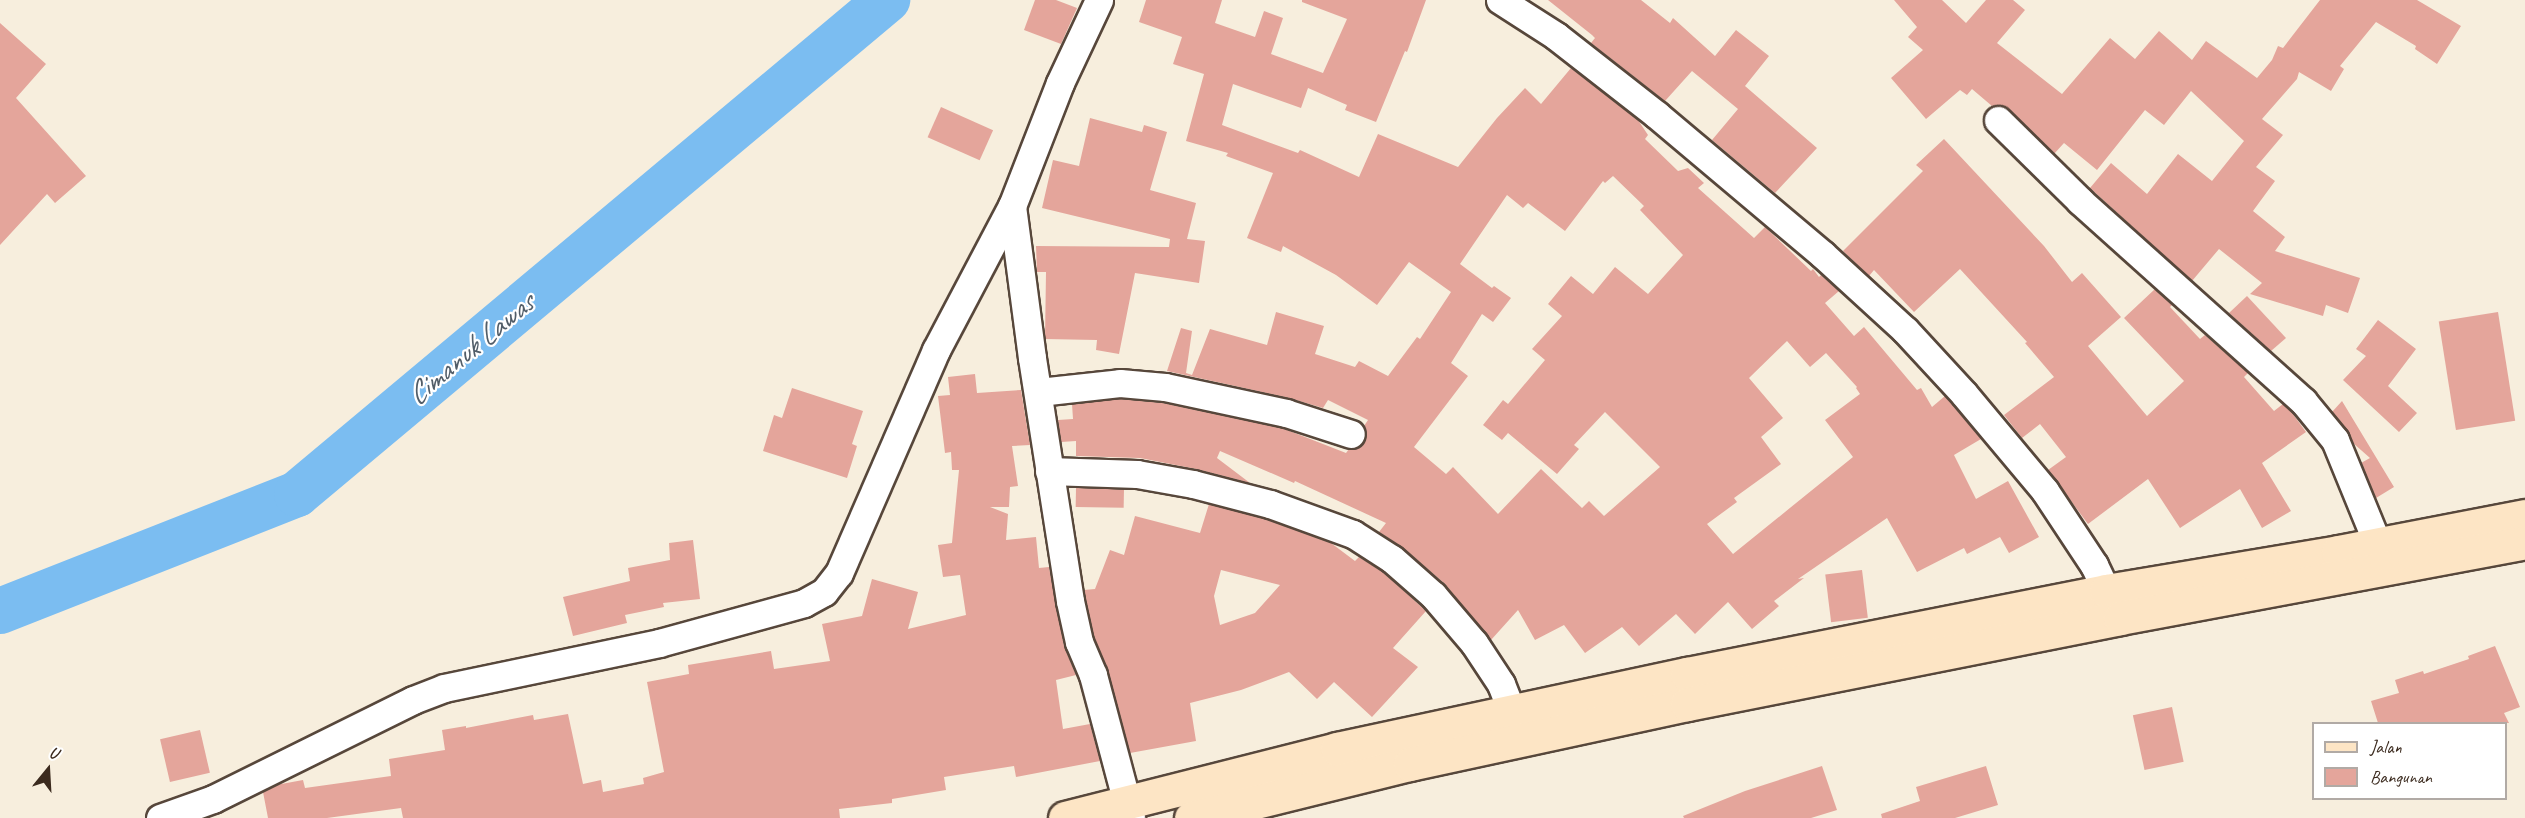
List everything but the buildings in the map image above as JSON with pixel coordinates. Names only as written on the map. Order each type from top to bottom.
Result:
[{"type":"main road","points":[[1191,818],[1319,770],[1510,709],[1856,656],[2106,589],[2374,540],[2525,516]]},
{"type":"main road","points":[[2374,540],[2525,542]]},
{"type":"main road","points":[[1065,818],[1125,800],[1319,770]]},
{"type":"street","points":[[160,818],[213,799],[413,700],[444,688],[659,643],[804,603],[824,592],[839,573],[936,351],[1012,206],[1060,83],[1099,0]]},
{"type":"street","points":[[1500,0],[1556,36],[1657,115],[1822,254],[1905,330],[1964,394],[2045,491],[2106,589]]},
{"type":"street","points":[[1998,120],[2080,201],[2303,401],[2335,440],[2374,540]]},
{"type":"street","points":[[1012,206],[1049,471],[1079,642],[1093,675],[1125,800]]},
{"type":"street","points":[[1039,392],[1120,383],[1165,387],[1286,413],[1351,434]]},
{"type":"street","points":[[1049,471],[1137,474],[1193,484],[1292,511],[1353,534],[1392,559],[1433,595],[1474,643],[1510,709]]},
{"type":"waterway","name":"Cimanuk Lawas","points":[[0,611],[297,494],[887,0]]}]
